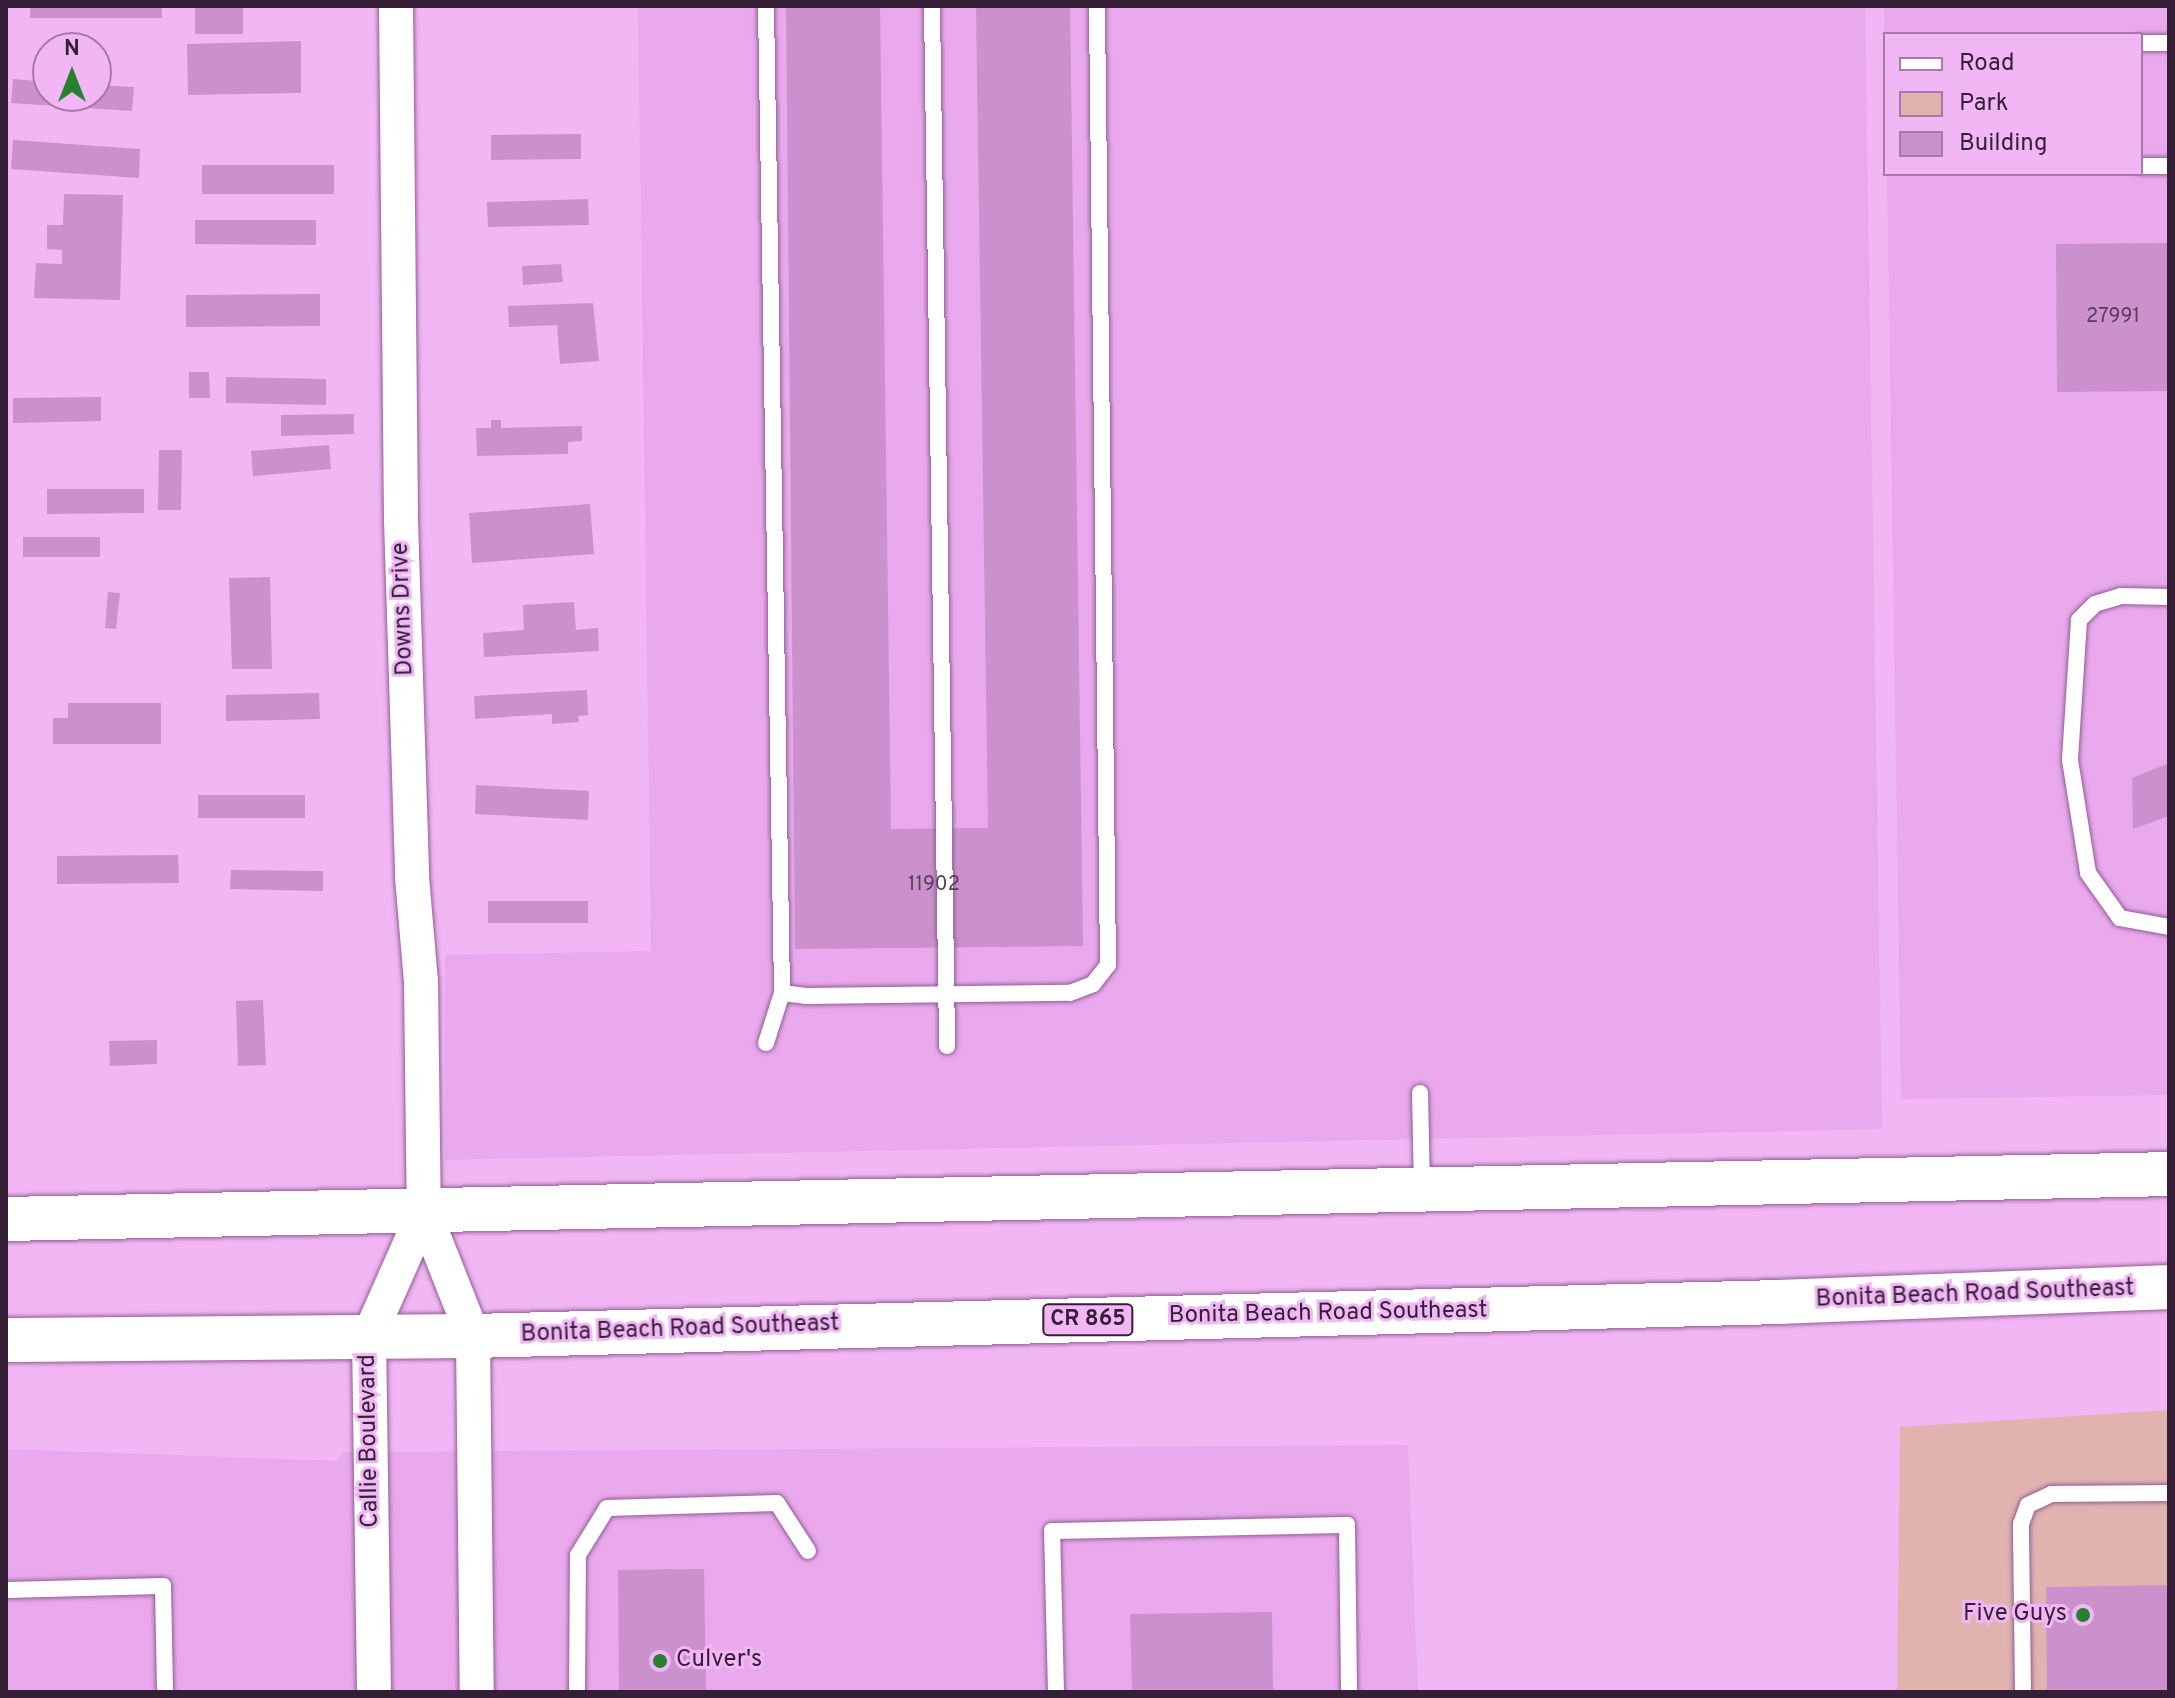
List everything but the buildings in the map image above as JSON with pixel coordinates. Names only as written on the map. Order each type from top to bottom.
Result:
[{"type":"main road","points":[[6,1219],[1422,1192],[2169,1174]]},
{"type":"main road","name":"Bonita Beach Road Southeast","points":[[6,1340],[473,1336],[2169,1287]]},
{"type":"street","name":"Downs Drive","points":[[396,6],[401,520],[412,877],[421,981],[424,1212]]},
{"type":"street","points":[[424,1212],[473,1336],[477,1692]]},
{"type":"street","name":"Callie Boulevard","points":[[374,1692],[369,1336],[424,1212]]},
{"type":"lane","points":[[766,6],[782,993],[766,1043]]},
{"type":"lane","points":[[932,6],[947,1046]]},
{"type":"lane","points":[[782,993],[1070,993],[1093,984],[1108,965],[1097,6]]},
{"type":"lane","points":[[2143,43],[2169,43]]},
{"type":"lane","points":[[2143,166],[2169,166]]},
{"type":"lane","points":[[2169,597],[2121,596],[2095,604],[2079,620],[2070,760],[2088,873],[2120,918],[2169,927]]},
{"type":"lane","points":[[1420,1093],[1422,1192]]},
{"type":"lane","points":[[2023,1692],[2021,1524],[2028,1505],[2052,1494],[2169,1493]]},
{"type":"lane","points":[[577,1692],[578,1555],[607,1508],[777,1503],[808,1551]]},
{"type":"lane","points":[[1056,1692],[1052,1531],[1347,1525],[1349,1692]]},
{"type":"lane","points":[[6,1590],[163,1586],[165,1692]]},
{"type":"shaded area","points":[[638,6],[1865,6],[1882,1129],[445,1160],[445,955],[651,951]]},
{"type":"shaded area","points":[[1884,6],[2169,6],[2169,1095],[1901,1099],[1887,176],[2143,176],[2143,32],[1884,32]]},
{"type":"shaded area","points":[[1408,1445],[1418,1692],[6,1692],[6,1449],[336,1461],[343,1452]]},
{"type":"green space","points":[[2169,1410],[2169,1692],[1897,1692],[1900,1427]]},
{"type":"place","name":"Five Guys","points":[[2083,1615]]},
{"type":"place","name":"Culver's","points":[[660,1661]]}]
